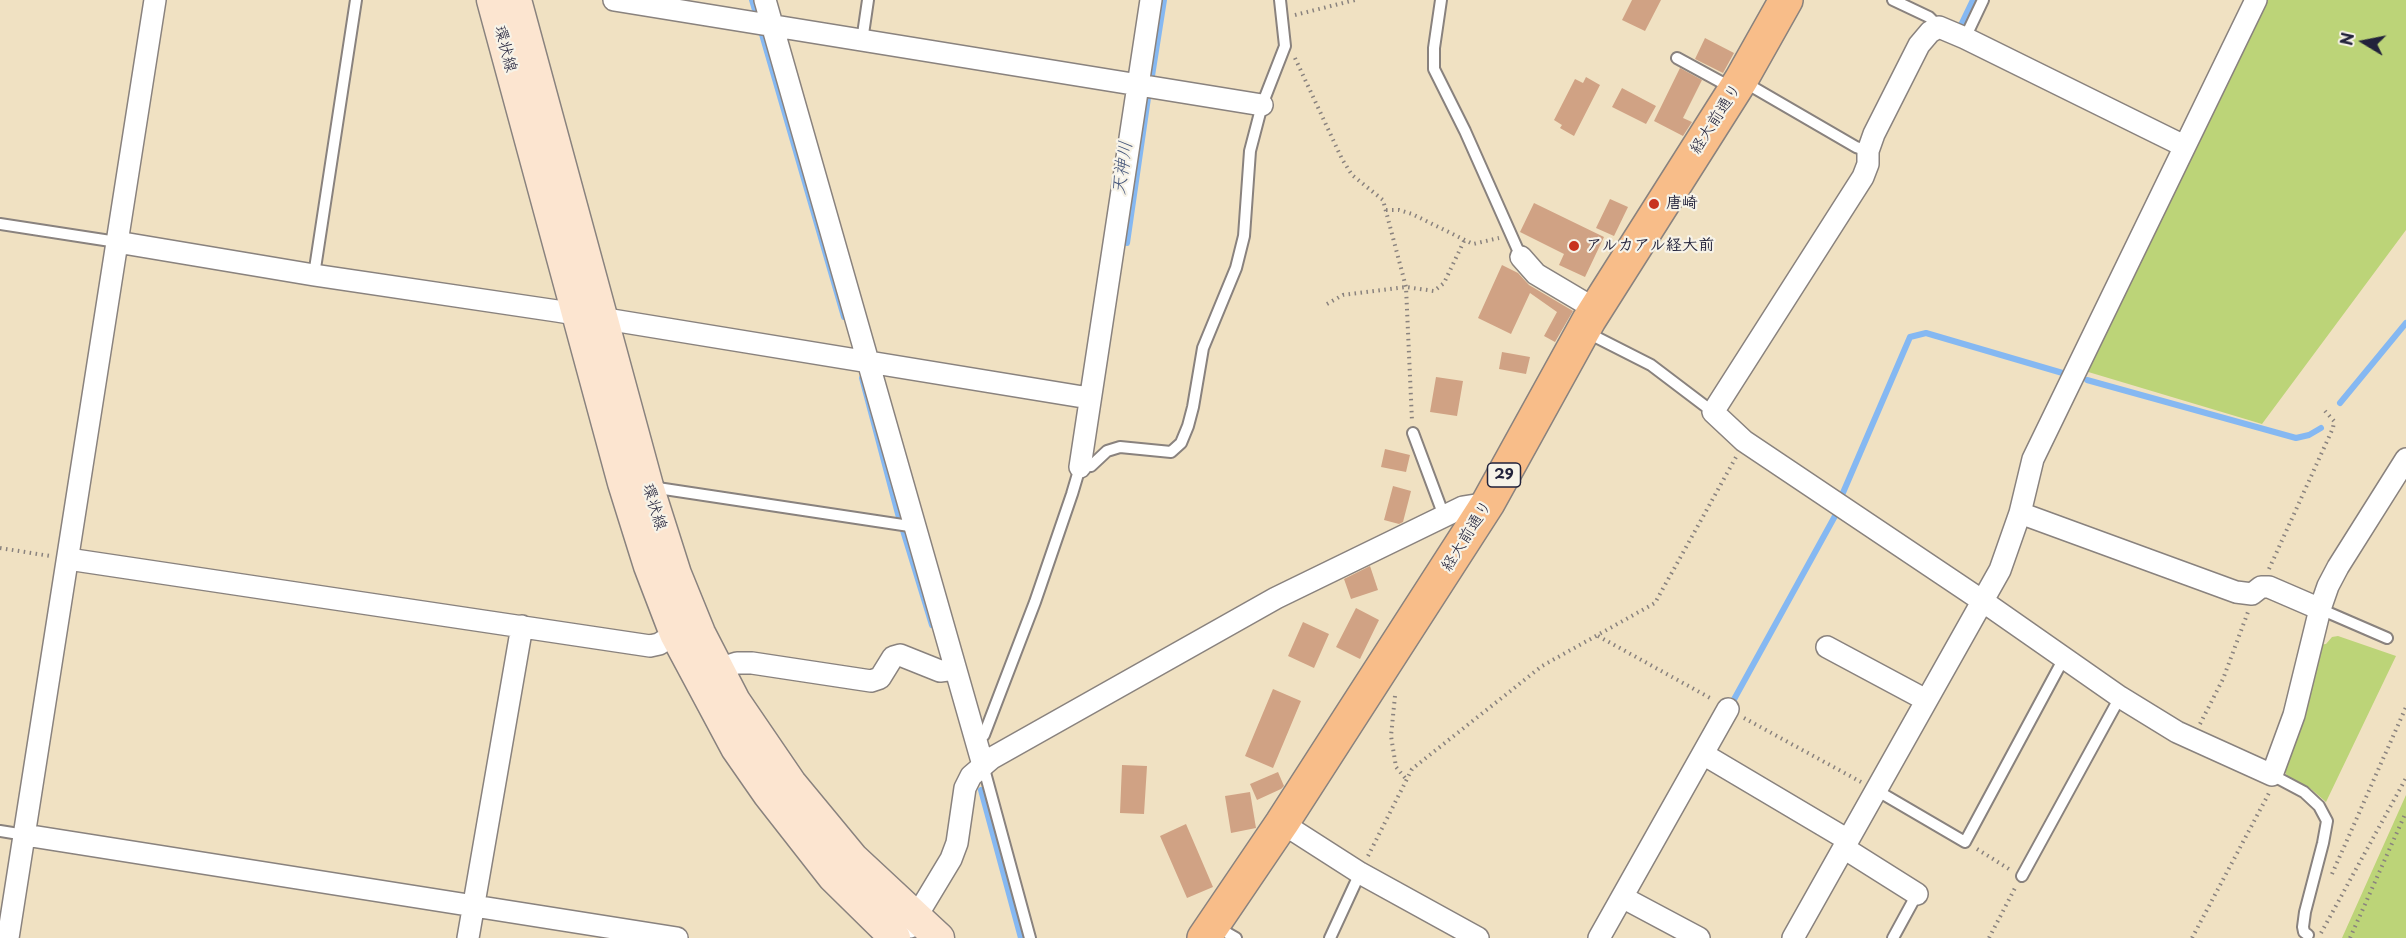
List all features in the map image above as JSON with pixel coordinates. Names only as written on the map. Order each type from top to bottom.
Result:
[{"type":"main road","name":"経大前通り","points":[[1217,934],[1282,824],[1488,503],[1589,320],[1738,85],[1786,0]]},
{"type":"street","points":[[8,938],[155,0]]},
{"type":"street","name":"環状線","points":[[492,0],[675,574],[718,669],[761,741],[823,825],[852,858],[904,931]]},
{"type":"street","name":"環状線","points":[[516,0],[591,316],[623,483],[649,566],[675,634],[736,748],[768,794],[833,877],[904,931],[939,938]]},
{"type":"street","points":[[614,0],[1262,105]]},
{"type":"street","points":[[765,0],[983,765]]},
{"type":"street","points":[[1080,467],[1151,0]]},
{"type":"street","points":[[1794,938],[2000,570],[2020,513],[2033,459],[2256,0]]},
{"type":"street","points":[[2184,146],[1965,38],[1939,27],[1930,32],[1919,45],[1874,134],[1863,177],[1713,412],[1744,441],[1984,602],[2120,697],[2177,732],[2275,776],[2294,715],[2320,609],[2338,567],[2406,459]]},
{"type":"street","points":[[117,242],[315,275],[591,316],[1089,398]]},
{"type":"street","points":[[1521,256],[1536,274],[1589,320]]},
{"type":"street","points":[[904,931],[951,859],[957,843],[966,788],[971,776],[983,765],[1108,691],[1276,598],[1444,516],[1473,504],[1488,503]]},
{"type":"street","points":[[2020,513],[2236,592],[2258,590],[2320,609]]},
{"type":"street","points":[[68,559],[650,646],[659,644],[675,634]]},
{"type":"street","points":[[468,938],[522,626]]},
{"type":"street","points":[[1827,647],[1926,700]]},
{"type":"street","points":[[718,669],[737,663],[752,663],[871,681],[880,678],[893,657],[900,656],[940,671],[955,669]]},
{"type":"street","points":[[1599,938],[1728,709]]},
{"type":"street","points":[[1702,754],[1846,844],[1917,894]]},
{"type":"street","points":[[1282,824],[1360,873],[1478,938]]},
{"type":"street","points":[[25,835],[677,938]]},
{"type":"street","points":[[1622,897],[1699,938]]},
{"type":"lane","points":[[315,275],[356,0]]},
{"type":"lane","points":[[862,40],[868,0]]},
{"type":"lane","points":[[976,740],[984,735],[1031,613],[1080,467],[1091,466],[1107,451],[1120,447],[1171,452],[1181,443],[1193,407],[1203,348],[1236,268],[1244,236],[1250,151],[1262,105],[1285,46],[1280,0]]},
{"type":"lane","points":[[1441,0],[1434,48],[1434,69],[1465,131],[1521,256]]},
{"type":"lane","points":[[1893,0],[1929,17],[1939,27]]},
{"type":"lane","points":[[1965,38],[1983,0]]},
{"type":"lane","points":[[1677,57],[1738,85],[1868,152]]},
{"type":"lane","points":[[0,224],[117,242]]},
{"type":"lane","points":[[1589,320],[1713,412]]},
{"type":"lane","points":[[1413,434],[1444,516]]},
{"type":"lane","points":[[648,486],[916,527]]},
{"type":"lane","points":[[2320,609],[2387,638]]},
{"type":"lane","points":[[1876,790],[1965,842],[2064,658]]},
{"type":"lane","points":[[2022,876],[2120,697]]},
{"type":"lane","points":[[983,765],[1030,938]]},
{"type":"lane","points":[[2275,776],[2304,792],[2319,806],[2327,821],[2324,843],[2305,912],[2303,927],[2304,932],[2308,935]]},
{"type":"lane","points":[[0,831],[25,835]]},
{"type":"lane","points":[[1330,938],[1360,873]]},
{"type":"lane","points":[[1893,938],[1917,894]]},
{"type":"path","points":[[1283,18],[1355,0]]},
{"type":"path","points":[[1285,46],[1299,63],[1342,159],[1352,175],[1383,200],[1406,287],[1413,434]]},
{"type":"path","points":[[1386,210],[1398,210],[1412,214],[1473,244],[1511,236]]},
{"type":"path","points":[[1327,304],[1343,295],[1406,287],[1434,291],[1444,283],[1464,241]]},
{"type":"path","points":[[2193,738],[2223,679],[2251,605],[2333,428],[2334,421],[2325,411]]},
{"type":"path","points":[[1360,873],[1412,769],[1542,666],[1655,603],[1744,441]]},
{"type":"path","points":[[0,548],[68,559]]},
{"type":"path","points":[[1395,692],[1391,736],[1396,766],[1406,779]]},
{"type":"path","points":[[2331,876],[2406,707]]},
{"type":"path","points":[[2193,938],[2275,776]]},
{"type":"path","points":[[2308,935],[2323,933],[2406,778]]},
{"type":"path","points":[[2350,938],[2406,812]]},
{"type":"path","points":[[1965,842],[2022,876],[1989,938]]},
{"type":"green space","points":[[2265,0],[2406,0],[2406,230],[2262,424],[2085,371]]},
{"type":"green space","points":[[2338,636],[2396,656],[2326,802],[2311,789],[2287,776],[2282,765],[2318,645],[2326,644],[2332,637]]},
{"type":"green space","points":[[2406,795],[2406,938],[2342,938]]},
{"type":"building","points":[[1632,0],[1661,0],[1645,31],[1622,20]]},
{"type":"building","points":[[1705,38],[1734,53],[1723,73],[1695,59]]},
{"type":"building","points":[[1680,68],[1702,80],[1683,118],[1692,122],[1683,136],[1654,121]]},
{"type":"building","points":[[1586,77],[1600,85],[1574,136],[1560,128],[1562,125],[1554,120],[1575,79],[1583,83]]},
{"type":"building","points":[[1622,88],[1656,106],[1646,124],[1612,107]]},
{"type":"building","points":[[1610,199],[1628,207],[1614,236],[1596,228]]},
{"type":"building","name":"アルカアル経大前","points":[[1534,203],[1604,237],[1585,277],[1559,265],[1564,254],[1520,232]]},
{"type":"building","points":[[1502,265],[1518,273],[1529,285],[1573,311],[1555,342],[1544,336],[1557,312],[1530,293],[1511,334],[1478,318]]},
{"type":"building","points":[[1502,352],[1530,357],[1526,374],[1499,369]]},
{"type":"building","points":[[1436,377],[1463,381],[1457,416],[1430,412]]},
{"type":"building","points":[[1385,449],[1410,455],[1406,472],[1381,467]]},
{"type":"building","points":[[1393,486],[1411,491],[1403,522],[1399,524],[1384,520]]},
{"type":"building","points":[[1370,566],[1378,590],[1351,599],[1344,579]]},
{"type":"building","points":[[1356,608],[1379,620],[1360,659],[1336,647]]},
{"type":"building","points":[[1303,622],[1329,634],[1314,668],[1288,656]]},
{"type":"building","points":[[1273,689],[1301,701],[1273,768],[1245,756]]},
{"type":"building","points":[[1122,765],[1147,766],[1144,814],[1120,813]]},
{"type":"building","points":[[1278,772],[1284,786],[1257,800],[1250,784]]},
{"type":"building","points":[[1250,792],[1256,828],[1231,833],[1225,796]]},
{"type":"building","points":[[1186,824],[1213,887],[1187,898],[1160,836]]},
{"type":"waterway","points":[[752,0],[844,317]]},
{"type":"waterway","name":"天神川","points":[[1152,76],[1164,0]]},
{"type":"waterway","points":[[1961,25],[1973,0]]},
{"type":"waterway","name":"天神川","points":[[1127,243],[1148,98]]},
{"type":"waterway","points":[[2340,403],[2406,323]]},
{"type":"waterway","points":[[1732,703],[1835,516],[1910,337],[1926,333],[2066,374]]},
{"type":"waterway","points":[[862,378],[898,514],[932,625]]},
{"type":"waterway","points":[[2087,380],[2296,438],[2309,435],[2321,428]]},
{"type":"waterway","points":[[981,790],[1021,938]]},
{"type":"place","name":"唐崎","points":[[1654,204]]},
{"type":"place","name":"アルカアル経大前","points":[[1574,246]]}]
